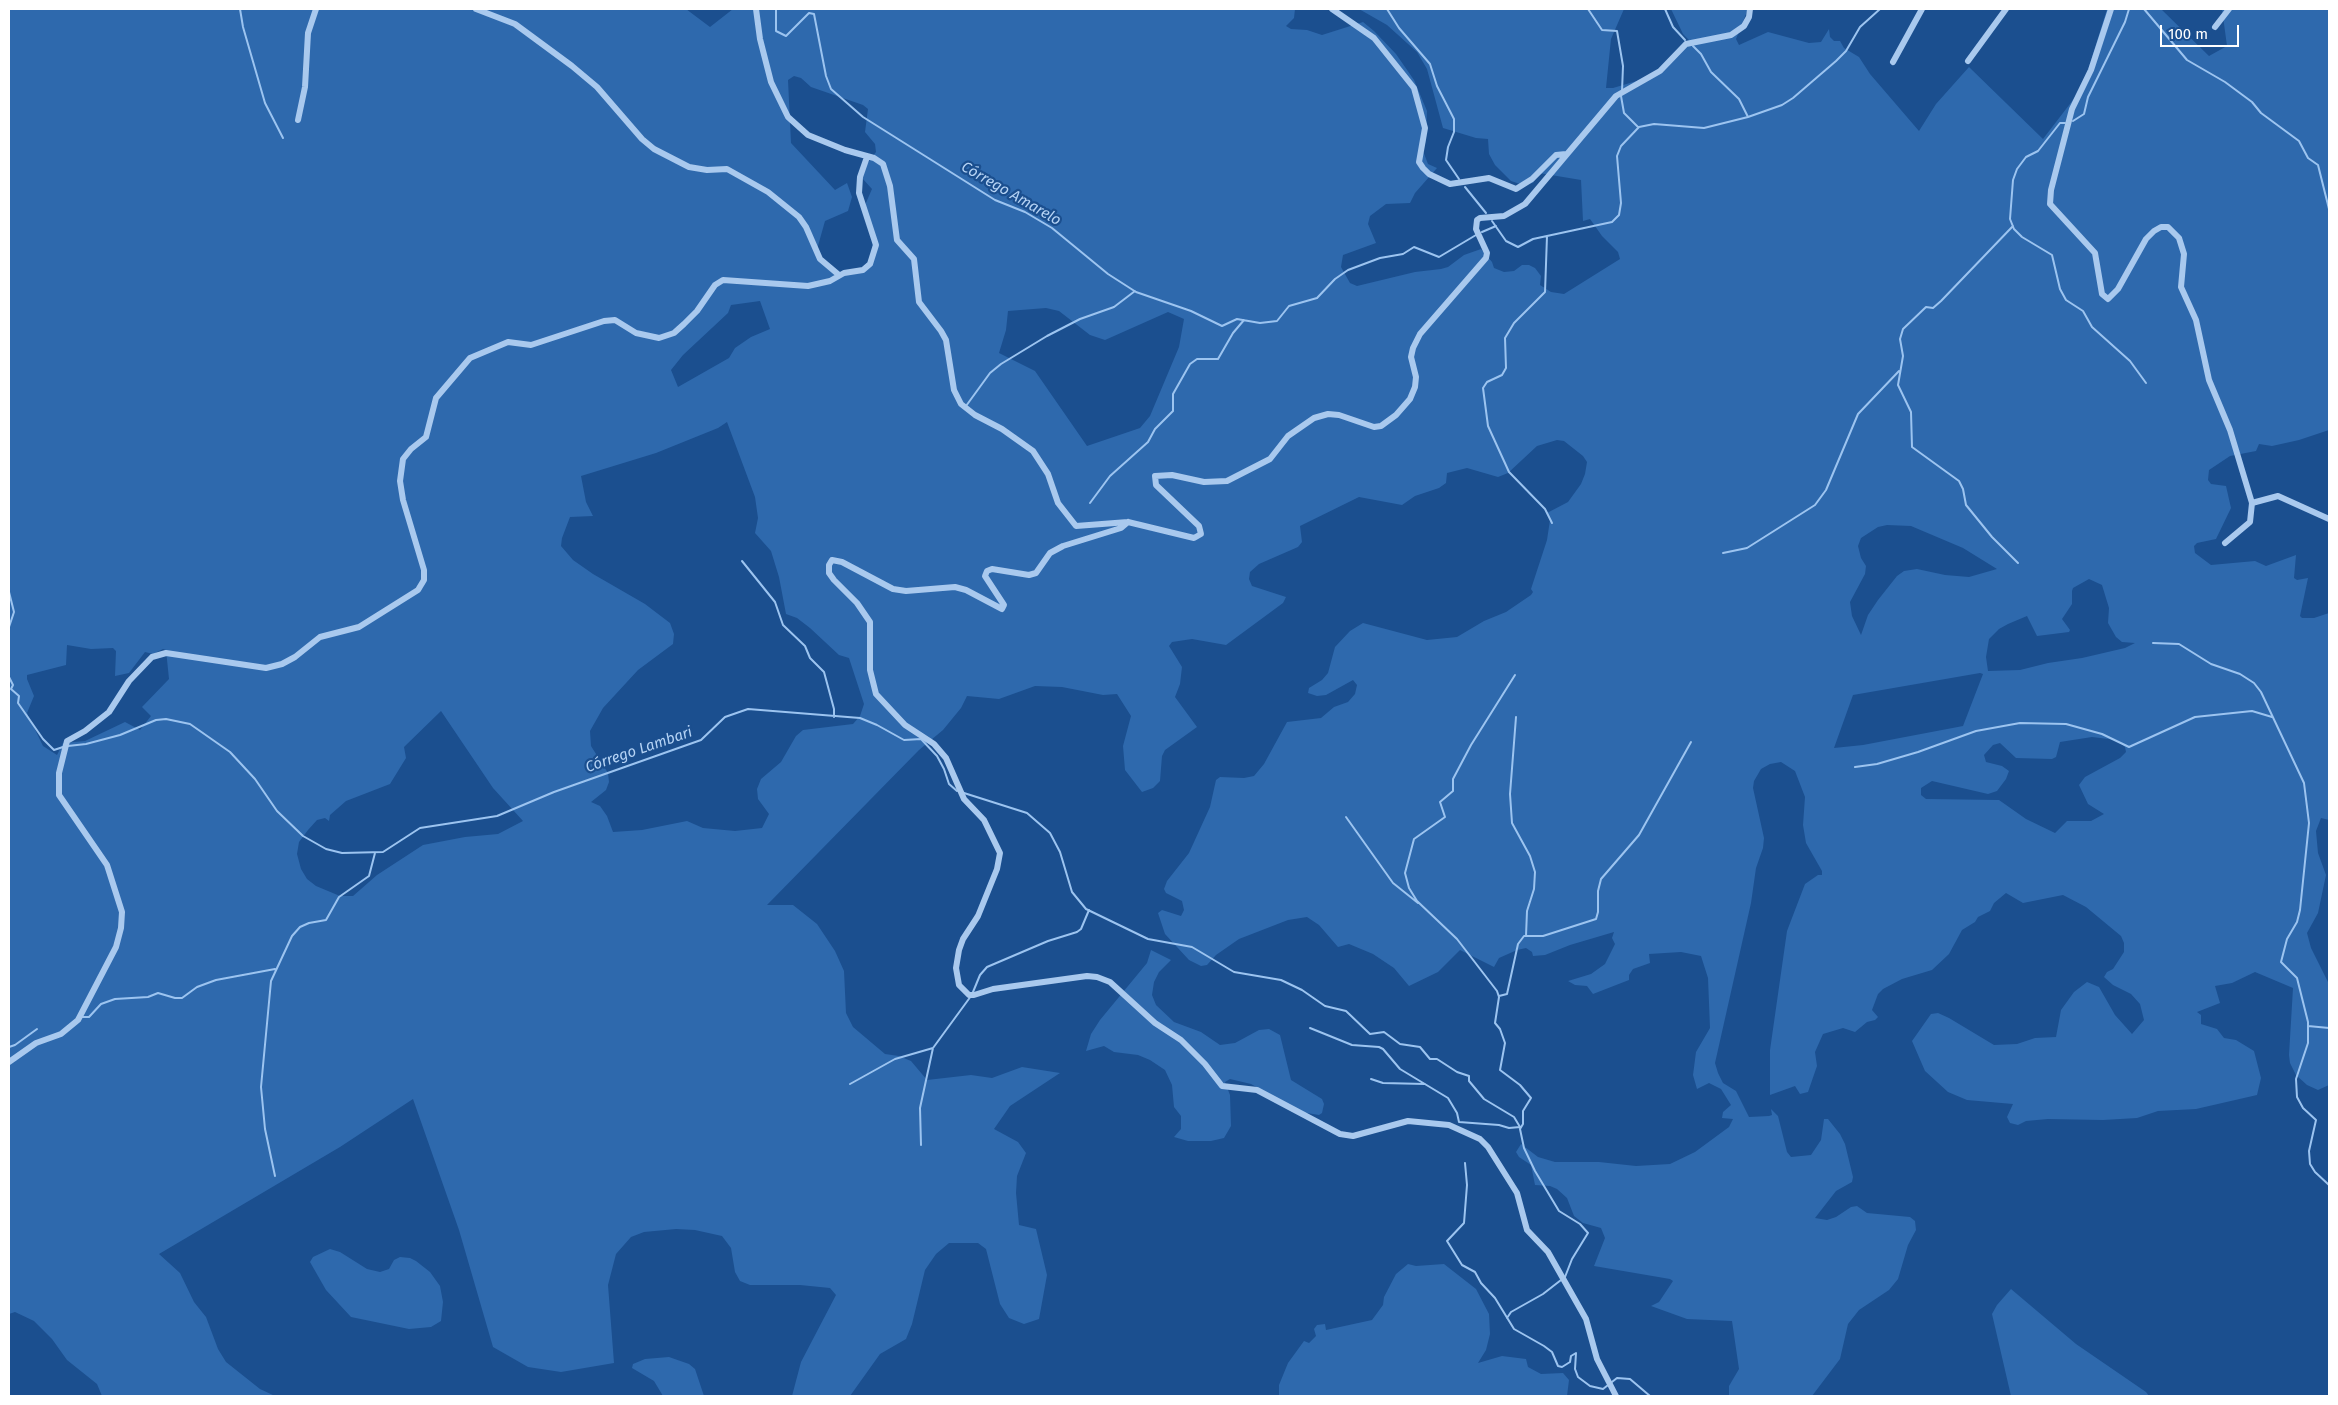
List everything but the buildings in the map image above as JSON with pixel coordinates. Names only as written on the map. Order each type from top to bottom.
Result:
[{"type":"street","points":[[298,120],[305,87],[308,33],[316,9]]},
{"type":"street","points":[[476,9],[514,24],[572,66],[597,87],[642,139],[654,149],[688,166],[707,170],[728,169],[768,192],[803,222],[820,259],[839,275]]},
{"type":"street","points":[[756,9],[760,39],[771,82],[788,117],[808,135],[879,160],[886,170],[897,240],[914,259],[919,302],[946,340],[954,390],[961,404],[975,415],[1002,429],[1033,451],[1048,474],[1058,503],[1076,526],[1128,522],[1151,526],[1185,536],[1198,536],[1202,531],[1156,485],[1155,476],[1172,475],[1204,482],[1227,481],[1245,474],[1270,458],[1288,436],[1314,418],[1328,414],[1339,415],[1374,427],[1381,426],[1396,415],[1410,399],[1415,387],[1416,377],[1411,357],[1420,334],[1486,258],[1487,253],[1476,229],[1477,220],[1480,218],[1504,216],[1524,204],[1616,96],[1660,71],[1686,44],[1693,41],[1722,38],[1736,32],[1746,22],[1750,9]]},
{"type":"street","points":[[1332,9],[1374,38],[1414,88],[1426,128],[1420,162],[1422,168],[1430,174],[1450,184],[1490,178],[1516,189],[1532,179],[1556,155],[1566,154]]},
{"type":"street","points":[[1893,62],[1922,9]]},
{"type":"street","points":[[1968,61],[2006,9]]},
{"type":"street","points":[[2111,9],[2091,70],[2072,109],[2051,190],[2050,204],[2095,253],[2102,294],[2105,298],[2111,298],[2118,289],[2146,239],[2154,231],[2161,227],[2168,227],[2179,238],[2184,254],[2181,287],[2196,320],[2209,380],[2230,430],[2252,503],[2250,522],[2225,543]]},
{"type":"street","points":[[2216,27],[2229,9]]},
{"type":"street","points":[[9,1062],[36,1043],[61,1034],[78,1020],[116,947],[121,928],[122,912],[106,865],[59,795],[59,774],[67,741],[85,732],[108,712],[142,666],[152,657],[166,653],[259,667],[282,664],[295,657],[320,637],[360,626],[418,590],[424,580],[424,570],[403,500],[400,481],[403,460],[411,449],[426,437],[436,398],[463,366],[478,354],[508,342],[531,345],[604,320],[615,320],[636,333],[659,338],[674,332],[684,324],[696,311],[714,285],[723,280],[808,286],[830,281],[839,275],[863,270],[870,264],[876,246],[859,192],[860,177],[868,157]]},
{"type":"street","points":[[2252,503],[2278,496],[2329,519]]},
{"type":"street","points":[[1128,522],[1121,528],[1063,546],[1050,553],[1036,573],[1029,575],[992,569],[987,571],[985,576],[1004,605],[1002,609],[966,590],[955,587],[906,591],[880,584],[842,562],[832,560],[829,565],[829,573],[834,580],[857,603],[870,622],[870,670],[876,694],[900,720],[934,744],[946,758],[964,800],[984,820],[1000,853],[997,869],[978,916],[963,939],[959,950],[956,968],[959,986],[969,995],[974,995],[993,989],[1087,976],[1097,977],[1110,982],[1155,1023],[1181,1040],[1205,1064],[1222,1086],[1257,1090],[1312,1122],[1340,1134],[1353,1136],[1408,1121],[1449,1125],[1480,1139],[1488,1147],[1517,1193],[1527,1230],[1548,1252],[1586,1319],[1592,1335],[1597,1359],[1616,1396]]},
{"type":"shaded area","points":[[9,9],[686,9],[710,27],[733,9],[1295,9],[1294,18],[1286,26],[1291,29],[1307,30],[1322,35],[1363,22],[1396,54],[1414,80],[1427,111],[1426,140],[1423,151],[1428,164],[1437,168],[1415,193],[1410,203],[1386,204],[1370,216],[1368,224],[1376,243],[1343,255],[1341,267],[1350,283],[1357,286],[1415,272],[1441,269],[1448,267],[1464,255],[1481,249],[1492,262],[1494,268],[1504,272],[1514,271],[1522,265],[1529,265],[1535,268],[1541,276],[1540,285],[1551,292],[1564,294],[1620,259],[1618,252],[1602,236],[1590,219],[1583,221],[1581,180],[1539,173],[1533,183],[1523,185],[1511,181],[1495,165],[1489,154],[1488,139],[1476,138],[1443,128],[1427,69],[1417,52],[1387,25],[1359,9],[1624,9],[1611,39],[1606,88],[1613,88],[1650,77],[1689,40],[1683,34],[1671,9],[1748,9],[1736,39],[1739,45],[1768,32],[1809,43],[1821,42],[1829,29],[1830,37],[1834,41],[1840,41],[1844,48],[1859,57],[1870,74],[1919,131],[1936,104],[1969,67],[2043,139],[2076,96],[2088,70],[2107,9],[2161,9],[2209,56],[2227,46],[2222,9],[2329,9],[2329,430],[2299,440],[2272,446],[2259,444],[2256,451],[2230,456],[2209,470],[2208,480],[2211,484],[2226,486],[2231,508],[2216,539],[2197,543],[2194,546],[2195,553],[2211,565],[2255,561],[2266,566],[2296,555],[2294,578],[2297,580],[2308,578],[2300,616],[2302,618],[2314,618],[2329,613],[2329,820],[2321,818],[2316,831],[2318,853],[2326,875],[2318,913],[2307,933],[2311,948],[2329,984],[2329,1085],[2318,1090],[2307,1085],[2296,1075],[2290,1063],[2293,988],[2255,972],[2232,983],[2215,986],[2220,1003],[2197,1012],[2201,1015],[2201,1024],[2217,1029],[2224,1038],[2236,1040],[2254,1051],[2261,1078],[2257,1095],[2196,1109],[2158,1111],[2137,1118],[2103,1120],[2048,1119],[2026,1121],[2018,1125],[2010,1123],[2007,1117],[2013,1104],[1967,1100],[1948,1092],[1925,1071],[1912,1041],[1931,1014],[1938,1013],[1949,1018],[1994,1045],[2017,1044],[2035,1038],[2056,1037],[2061,1010],[2074,992],[2087,982],[2099,987],[2115,1015],[2132,1034],[2144,1020],[2140,1004],[2131,994],[2113,985],[2104,977],[2107,972],[2113,969],[2124,952],[2124,943],[2121,936],[2086,907],[2063,895],[2023,903],[2006,893],[1994,903],[1990,911],[1978,917],[1975,922],[1962,930],[1949,954],[1932,970],[1902,979],[1883,989],[1878,994],[1872,1010],[1878,1017],[1875,1020],[1867,1022],[1855,1032],[1843,1028],[1823,1034],[1815,1052],[1817,1066],[1808,1092],[1800,1094],[1795,1086],[1770,1095],[1770,1050],[1787,931],[1805,884],[1818,875],[1822,875],[1822,871],[1806,843],[1803,825],[1805,797],[1795,771],[1781,762],[1770,764],[1761,769],[1754,781],[1753,788],[1764,838],[1763,848],[1756,868],[1751,903],[1715,1063],[1718,1073],[1723,1083],[1736,1091],[1749,1117],[1772,1115],[1771,1109],[1778,1116],[1787,1152],[1791,1157],[1811,1155],[1821,1140],[1824,1119],[1828,1119],[1840,1134],[1845,1144],[1853,1177],[1852,1182],[1836,1191],[1815,1218],[1827,1220],[1836,1217],[1851,1207],[1857,1206],[1867,1213],[1910,1217],[1915,1221],[1916,1230],[1908,1245],[1898,1279],[1889,1290],[1859,1310],[1848,1324],[1840,1359],[1812,1396],[1729,1396],[1729,1386],[1739,1369],[1732,1321],[1687,1319],[1651,1306],[1659,1302],[1673,1281],[1670,1279],[1594,1266],[1605,1238],[1601,1228],[1583,1223],[1574,1216],[1567,1198],[1557,1189],[1550,1186],[1535,1185],[1531,1165],[1519,1157],[1516,1152],[1521,1144],[1538,1157],[1555,1162],[1599,1162],[1636,1166],[1670,1164],[1695,1152],[1729,1127],[1733,1119],[1722,1118],[1723,1112],[1731,1105],[1721,1089],[1709,1083],[1697,1089],[1693,1075],[1696,1052],[1710,1028],[1708,978],[1701,956],[1681,952],[1649,954],[1650,963],[1633,969],[1629,975],[1629,980],[1593,994],[1587,986],[1575,985],[1568,981],[1591,974],[1605,964],[1615,944],[1612,938],[1614,932],[1570,945],[1545,955],[1533,956],[1532,952],[1526,948],[1517,950],[1499,958],[1494,967],[1460,950],[1438,972],[1409,986],[1394,968],[1373,954],[1349,944],[1338,947],[1319,925],[1307,917],[1288,920],[1239,939],[1216,955],[1207,965],[1201,966],[1189,960],[1165,934],[1158,913],[1162,910],[1181,916],[1184,910],[1182,901],[1166,893],[1164,889],[1167,881],[1189,853],[1210,807],[1216,780],[1220,777],[1244,778],[1254,776],[1264,764],[1287,722],[1321,718],[1334,707],[1348,702],[1355,694],[1357,685],[1353,680],[1326,695],[1317,696],[1308,693],[1309,688],[1322,680],[1328,673],[1335,647],[1350,631],[1363,623],[1427,640],[1457,637],[1484,621],[1506,612],[1531,595],[1533,592],[1531,589],[1547,540],[1550,520],[1547,513],[1568,502],[1581,484],[1585,474],[1587,462],[1583,456],[1564,441],[1557,440],[1537,446],[1508,473],[1498,477],[1467,468],[1447,473],[1446,483],[1439,488],[1415,496],[1402,505],[1359,497],[1300,526],[1302,542],[1298,547],[1259,564],[1250,572],[1249,579],[1252,586],[1286,597],[1283,603],[1226,645],[1192,639],[1172,642],[1169,646],[1182,667],[1180,684],[1175,697],[1197,727],[1165,750],[1162,756],[1160,781],[1153,788],[1142,792],[1125,770],[1123,746],[1131,716],[1117,694],[1103,695],[1062,687],[1035,686],[999,699],[967,696],[961,708],[943,730],[919,750],[767,905],[793,905],[817,924],[835,951],[844,971],[846,1013],[853,1027],[885,1054],[899,1056],[911,1061],[927,1080],[971,1075],[992,1078],[1022,1067],[1060,1073],[1010,1106],[994,1129],[1018,1142],[1026,1153],[1017,1176],[1016,1193],[1019,1225],[1036,1229],[1047,1275],[1039,1319],[1024,1324],[1009,1318],[1000,1304],[986,1249],[978,1243],[949,1243],[936,1254],[925,1270],[912,1324],[906,1339],[880,1354],[850,1396],[792,1396],[801,1362],[836,1295],[830,1288],[800,1285],[750,1285],[740,1281],[735,1272],[731,1248],[722,1236],[695,1230],[676,1229],[644,1232],[631,1237],[616,1254],[608,1285],[614,1363],[561,1372],[528,1367],[493,1347],[459,1230],[413,1099],[340,1147],[159,1254],[180,1273],[194,1302],[206,1317],[218,1349],[226,1362],[260,1389],[275,1396],[102,1396],[97,1384],[67,1360],[52,1339],[34,1321],[15,1312],[9,1314]],"holes":[[[794,76],[801,78],[811,87],[863,105],[868,109],[865,132],[875,144],[876,152],[866,165],[862,178],[872,189],[865,205],[873,242],[870,260],[860,270],[842,273],[835,271],[816,253],[825,221],[848,211],[852,197],[847,183],[835,190],[791,143],[788,80]],[[760,301],[770,329],[751,337],[735,348],[729,358],[678,387],[671,370],[683,355],[728,313],[731,305]],[[1046,308],[1059,311],[1090,335],[1105,340],[1168,312],[1184,319],[1179,347],[1150,416],[1140,428],[1087,446],[1035,371],[999,353],[1006,330],[1008,311]],[[727,422],[755,497],[758,518],[755,533],[771,551],[779,577],[786,614],[797,618],[810,628],[839,655],[849,658],[864,704],[860,716],[853,724],[803,730],[796,736],[781,762],[761,779],[757,789],[758,799],[769,814],[762,828],[735,831],[703,828],[687,821],[642,830],[613,832],[607,816],[600,806],[591,802],[606,790],[609,782],[608,773],[591,746],[590,731],[603,708],[638,670],[673,644],[674,634],[670,623],[645,604],[593,574],[573,560],[561,546],[562,538],[570,517],[593,516],[586,502],[581,476],[656,453],[718,428]],[[1887,525],[1911,526],[1963,548],[1997,569],[1969,577],[1945,575],[1917,569],[1904,571],[1897,576],[1878,600],[1868,615],[1861,635],[1852,616],[1850,602],[1865,574],[1866,566],[1861,558],[1858,546],[1861,538],[1878,527]],[[2089,579],[2102,585],[2109,608],[2108,623],[2116,637],[2122,642],[2135,643],[2125,648],[2020,670],[1988,671],[1986,657],[1989,639],[1999,629],[2027,616],[2037,636],[2069,632],[2070,630],[2062,619],[2072,604],[2073,588]],[[67,645],[91,649],[113,648],[116,651],[115,676],[129,673],[145,652],[153,654],[163,649],[166,650],[169,679],[142,707],[151,716],[140,730],[125,722],[85,741],[63,743],[57,755],[43,746],[27,713],[34,696],[27,675],[66,665]],[[1983,674],[1963,726],[1863,745],[1834,748],[1853,695]],[[441,711],[493,788],[523,821],[498,834],[465,837],[423,845],[377,875],[353,896],[340,896],[316,886],[307,879],[301,869],[297,854],[299,842],[308,830],[317,820],[325,818],[329,821],[330,815],[346,801],[390,784],[406,758],[404,747]],[[2092,737],[2117,740],[2125,747],[2126,752],[2120,758],[2085,777],[2079,785],[2088,804],[2104,814],[2091,821],[2067,821],[2055,833],[2026,819],[1999,800],[1926,799],[1921,795],[1921,788],[1932,781],[1988,794],[1997,791],[2006,779],[2009,771],[2002,766],[1986,762],[1984,755],[1993,745],[2000,743],[2016,758],[2052,759],[2056,757],[2060,742]]]},
{"type":"shaded area","points":[[1151,950],[1171,960],[1159,972],[1154,982],[1152,995],[1156,1005],[1174,1022],[1201,1032],[1220,1045],[1235,1043],[1259,1030],[1269,1029],[1280,1035],[1291,1080],[1322,1099],[1324,1104],[1322,1113],[1319,1115],[1301,1112],[1251,1084],[1230,1079],[1225,1082],[1230,1095],[1231,1126],[1224,1138],[1211,1141],[1188,1141],[1174,1137],[1181,1129],[1181,1116],[1174,1107],[1172,1085],[1165,1070],[1138,1055],[1114,1052],[1104,1046],[1086,1051],[1091,1034],[1100,1020],[1147,963]]},
{"type":"shaded area","points":[[330,1249],[340,1252],[367,1269],[380,1272],[389,1269],[394,1260],[400,1257],[416,1261],[430,1272],[440,1286],[443,1302],[441,1321],[431,1327],[409,1329],[351,1317],[326,1290],[310,1262],[313,1257]]},
{"type":"shaded area","points":[[1408,1264],[1416,1266],[1444,1264],[1476,1289],[1489,1314],[1490,1334],[1486,1350],[1478,1363],[1502,1356],[1526,1359],[1528,1367],[1541,1374],[1563,1373],[1569,1380],[1567,1396],[1279,1396],[1279,1385],[1288,1363],[1304,1341],[1309,1343],[1316,1336],[1314,1329],[1317,1325],[1325,1324],[1326,1330],[1372,1320],[1383,1305],[1384,1297],[1396,1274]]},
{"type":"shaded area","points":[[2011,1289],[2076,1344],[2146,1392],[2149,1396],[2011,1396],[1992,1314]]},
{"type":"shaded area","points":[[669,1357],[689,1364],[695,1369],[704,1396],[663,1396],[654,1381],[632,1368],[633,1364],[645,1359]]},
{"type":"waterway","points":[[240,9],[243,27],[265,103],[283,138]]},
{"type":"waterway","name":"Córrego Amarelo","points":[[776,9],[776,31],[786,36],[809,13],[814,14],[826,76],[831,89],[863,117],[995,200],[1025,212],[1052,228],[1108,274],[1136,292],[1191,311],[1222,326],[1237,319],[1260,323],[1277,321],[1289,306],[1317,298],[1335,279],[1348,270],[1380,258],[1403,254],[1414,247],[1439,257],[1476,235]]},
{"type":"waterway","points":[[1387,9],[1399,28],[1430,64],[1437,86],[1454,119],[1454,132],[1448,147],[1446,160],[1459,179]]},
{"type":"waterway","points":[[1588,9],[1602,30],[1617,31],[1623,66],[1622,91]]},
{"type":"waterway","points":[[1665,9],[1673,27],[1685,40]]},
{"type":"waterway","name":"Córrego Amarelo","points":[[1492,221],[1506,241],[1518,247],[1533,239],[1612,222],[1619,215],[1621,203],[1617,156],[1621,146],[1639,127],[1654,124],[1704,128],[1748,117],[1782,105],[1793,98],[1836,61],[1846,51],[1860,27],[1880,9]]},
{"type":"waterway","points":[[2073,121],[2084,114],[2088,97],[2125,22],[2129,9]]},
{"type":"waterway","points":[[2144,9],[2187,60],[2225,82],[2252,102],[2261,113],[2299,141],[2308,158],[2318,165],[2329,209]]},
{"type":"waterway","points":[[1693,46],[1701,54],[1711,72],[1739,99],[1748,117]]},
{"type":"waterway","points":[[1621,96],[1624,113],[1638,127]]},
{"type":"waterway","points":[[2065,123],[2060,123],[2038,151],[2026,157],[2017,169],[2013,180],[2010,219],[2014,229],[2022,237],[2052,255],[2060,289],[2066,300],[2083,311],[2092,327],[2130,361],[2146,383]]},
{"type":"waterway","points":[[1465,187],[1486,213]]},
{"type":"waterway","name":"Córrego Amarelo","points":[[1482,232],[1496,226]]},
{"type":"waterway","points":[[2013,226],[1941,301],[1933,308],[1926,307],[1903,329],[1900,339],[1903,356],[1898,385],[1911,412],[1912,447],[1959,481],[1963,489],[1966,505],[1992,537],[2018,563]]},
{"type":"waterway","points":[[1547,236],[1545,292],[1514,323],[1505,338],[1506,368],[1502,375],[1487,382],[1483,388],[1488,426],[1509,472],[1545,509],[1552,523]]},
{"type":"waterway","points":[[966,406],[990,373],[1001,364],[1047,336],[1080,319],[1114,307],[1135,291]]},
{"type":"waterway","points":[[1090,503],[1110,476],[1148,442],[1155,429],[1173,411],[1173,394],[1190,364],[1197,359],[1218,359],[1233,333],[1244,320]]},
{"type":"waterway","points":[[1723,553],[1747,548],[1815,505],[1826,490],[1858,414],[1899,371]]},
{"type":"waterway","points":[[742,561],[775,602],[783,625],[805,646],[810,658],[824,672],[834,709],[834,717]]},
{"type":"waterway","name":"Córrego Lambari","points":[[9,592],[14,612],[9,627]]},
{"type":"waterway","points":[[2153,643],[2179,644],[2211,664],[2240,674],[2254,683],[2261,692],[2304,783],[2309,823],[2300,910],[2297,922],[2287,939],[2281,962],[2297,978],[2308,1022],[2308,1043],[2296,1079],[2297,1097],[2303,1108],[2316,1120],[2309,1151],[2310,1164],[2315,1172],[2329,1185]]},
{"type":"waterway","points":[[1515,675],[1471,745],[1453,779],[1453,791],[1440,802],[1445,817],[1414,839],[1405,873],[1409,888],[1417,901],[1457,939],[1497,991],[1499,997],[1495,1023],[1500,1029],[1505,1043],[1500,1070],[1520,1085],[1531,1098],[1523,1111],[1523,1124],[1520,1129],[1524,1148],[1535,1171],[1559,1211],[1580,1224],[1588,1233],[1572,1259],[1565,1277]]},
{"type":"waterway","name":"Córrego Lambari","points":[[9,677],[13,685],[11,689],[19,696],[18,703],[43,739],[54,750],[63,747]]},
{"type":"waterway","name":"Córrego Lambari","points":[[68,746],[86,744],[120,735],[156,720],[166,719],[190,724],[230,752],[255,779],[277,811],[303,836],[326,849],[342,853],[383,852],[420,828],[497,816],[554,792],[701,740],[725,717],[748,709],[860,718],[904,740],[921,739],[937,756],[949,784],[957,791]]},
{"type":"waterway","points":[[1855,767],[1877,764],[1918,752],[1976,731],[2020,723],[2066,724],[2102,734],[2129,747],[2195,717],[2252,711],[2272,717]]},
{"type":"waterway","points":[[1516,717],[1510,794],[1512,823],[1530,856],[1535,872],[1534,889],[1527,911],[1526,936]]},
{"type":"waterway","points":[[1499,996],[1507,994],[1518,944],[1524,936],[1543,936],[1596,919],[1601,879],[1639,835],[1691,742]]},
{"type":"waterway","name":"Córrego Lambari","points":[[964,793],[1027,813],[1050,833],[1060,852],[1072,892],[1086,909],[1148,939],[1192,947],[1234,972],[1281,980],[1302,990],[1325,1006],[1346,1011],[1370,1034],[1384,1032],[1400,1044],[1420,1047],[1430,1059],[1437,1059],[1457,1072],[1469,1076],[1469,1081],[1484,1099],[1514,1117],[1520,1127]]},
{"type":"waterway","points":[[1346,817],[1393,883],[1418,903]]},
{"type":"waterway","points":[[275,1176],[265,1129],[261,1087],[271,981],[292,936],[300,927],[309,923],[326,920],[339,897],[369,876],[375,853]]},
{"type":"waterway","points":[[973,992],[980,975],[987,967],[1048,941],[1077,932],[1081,929],[1089,910]]},
{"type":"waterway","points":[[81,1017],[89,1017],[101,1004],[115,999],[148,997],[158,993],[182,998],[197,987],[216,980],[275,969]]},
{"type":"waterway","points":[[921,1145],[920,1108],[933,1048],[971,996]]},
{"type":"waterway","points":[[2308,1026],[2329,1028]]},
{"type":"waterway","points":[[1310,1028],[1352,1045],[1383,1049],[1400,1069],[1448,1098],[1457,1113],[1459,1122],[1499,1125],[1509,1128],[1520,1127]]},
{"type":"waterway","points":[[9,1047],[15,1045],[37,1029]]},
{"type":"waterway","points":[[850,1084],[895,1059],[933,1048]]},
{"type":"waterway","points":[[1371,1079],[1383,1083],[1425,1084]]},
{"type":"waterway","name":"Córrego Lambari","points":[[1465,1163],[1467,1185],[1464,1223],[1447,1241],[1462,1265],[1475,1272],[1481,1283],[1495,1298],[1514,1329],[1552,1352],[1558,1366],[1562,1367],[1570,1362],[1571,1356],[1576,1353],[1575,1369],[1578,1377],[1590,1386],[1603,1389],[1617,1378],[1630,1379],[1650,1396]]},
{"type":"waterway","points":[[1507,1318],[1511,1312],[1543,1294],[1561,1280]]}]
